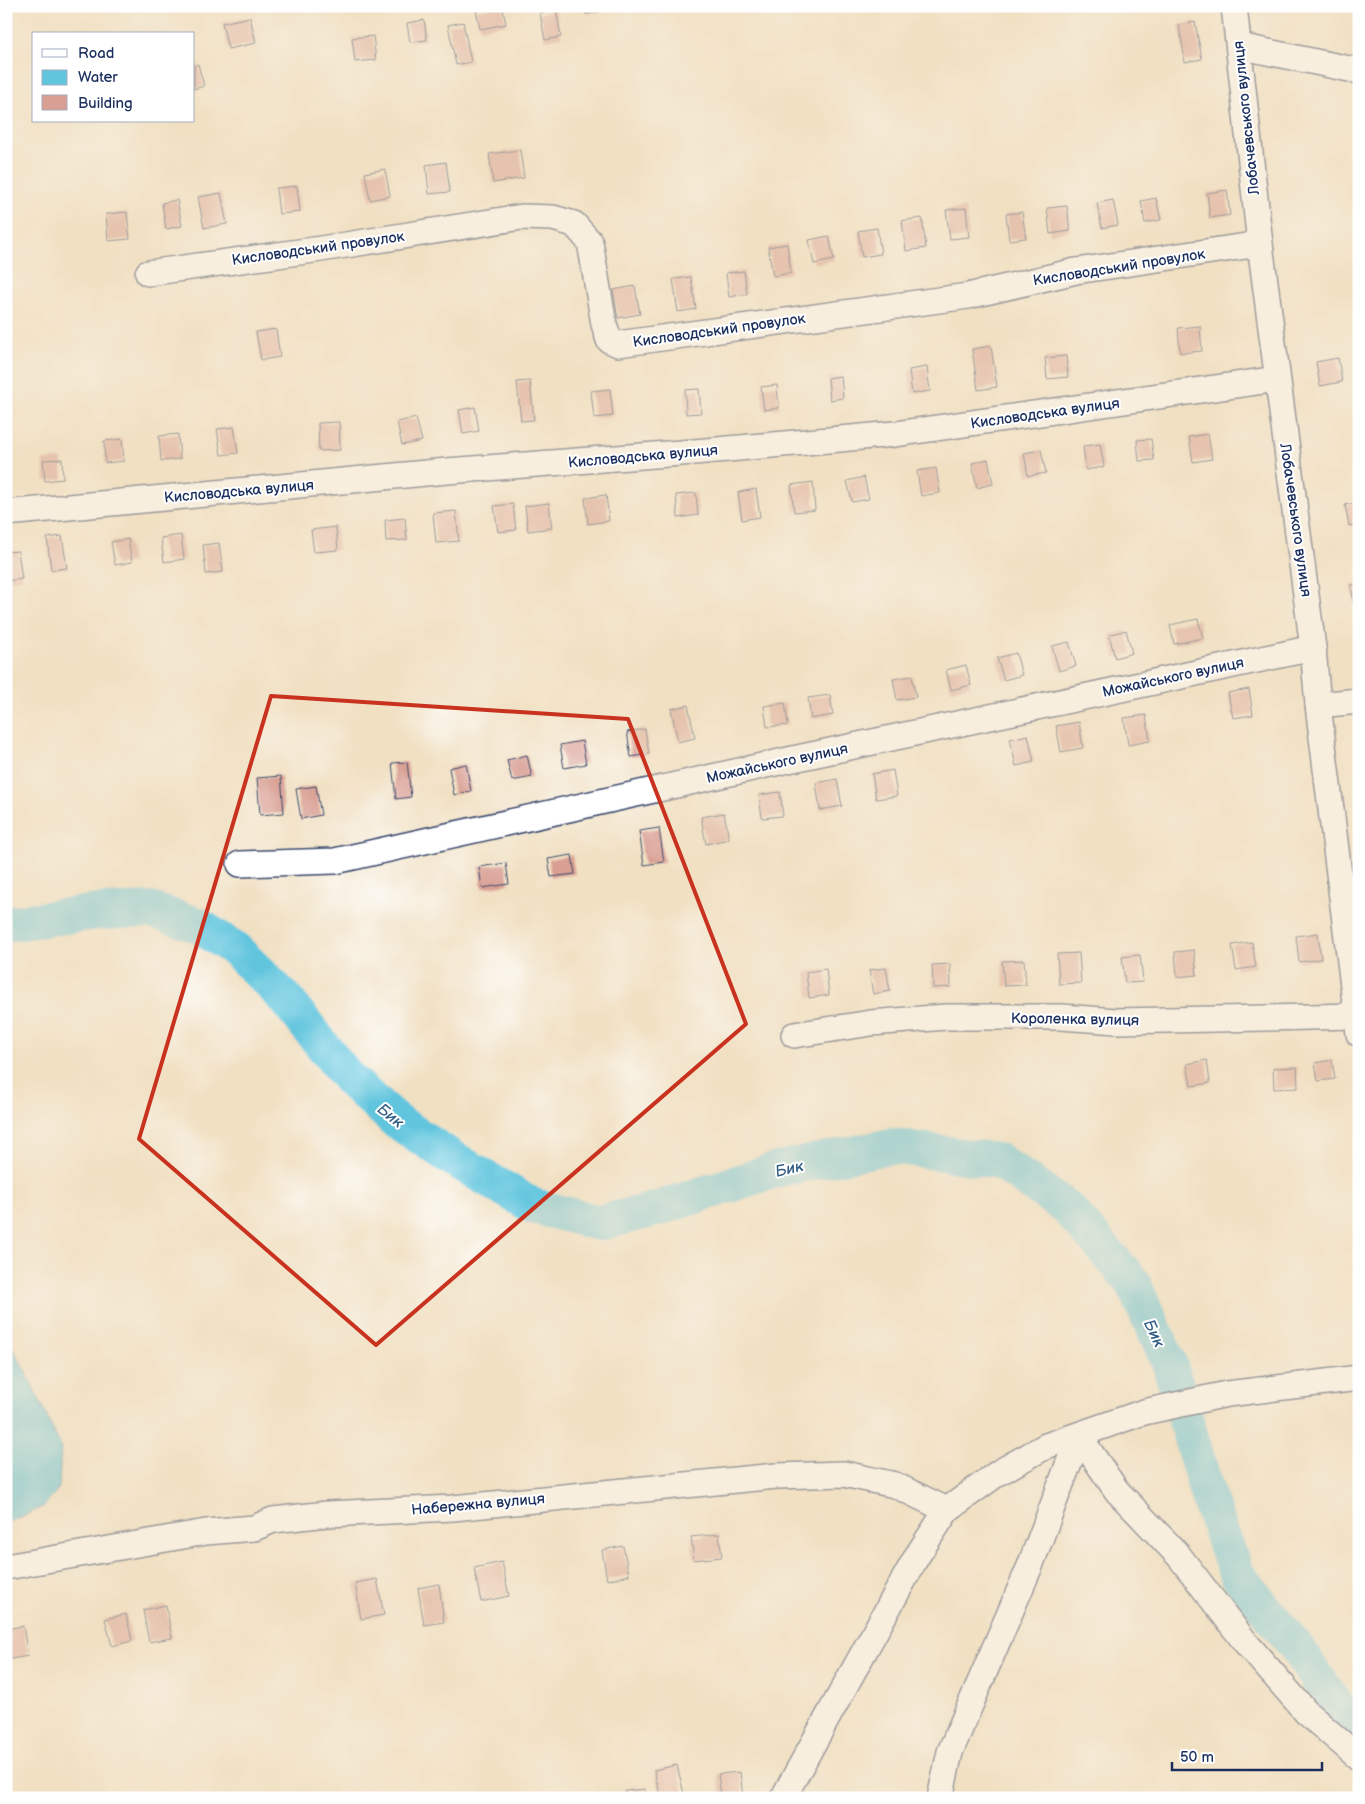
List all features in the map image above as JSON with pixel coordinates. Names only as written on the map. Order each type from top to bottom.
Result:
[{"type":"street","name":"Лобачевського вулиця","points":[[1234,6],[1260,244],[1313,648],[1318,705],[1357,1025]]},
{"type":"street","points":[[1239,46],[1359,71]]},
{"type":"street","name":"Кисловодський провулок","points":[[148,273],[321,249],[522,217],[553,218],[574,224],[590,242],[604,324],[609,340],[618,344],[968,296],[1076,271],[1260,244]]},
{"type":"street","name":"Кисловодська вулиця","points":[[6,513],[447,471],[895,434],[1277,379]]},
{"type":"street","name":"Можайського вулиця","points":[[240,864],[335,861],[793,759],[1313,648]]},
{"type":"street","points":[[1318,705],[1359,701]]},
{"type":"street","name":"Короленка вулиця","points":[[794,1035],[871,1023],[946,1017],[1061,1017],[1117,1021],[1357,1025]]},
{"type":"street","points":[[783,1798],[917,1556],[947,1510],[998,1473],[1046,1446],[1144,1412],[1228,1394],[1359,1378]]},
{"type":"street","points":[[1079,1436],[1118,1491],[1179,1556],[1246,1643],[1307,1713],[1359,1758]]},
{"type":"street","points":[[940,1798],[950,1752],[1030,1566],[1079,1436]]},
{"type":"street","name":"Набережна вулиця","points":[[6,1567],[206,1532],[254,1528],[273,1520],[327,1514],[453,1508],[776,1476],[844,1474],[895,1485],[947,1510]]},
{"type":"highlighted area","points":[[271,696],[628,719],[746,1024],[376,1345],[139,1139]]},
{"type":"water","points":[[6,1335],[28,1376],[61,1447],[59,1488],[43,1507],[6,1523]]},
{"type":"building","points":[[502,6],[506,24],[480,29],[476,10]]},
{"type":"building","points":[[584,6],[606,6],[607,10],[586,14]]},
{"type":"building","points":[[556,9],[561,37],[545,40],[540,13]]},
{"type":"building","points":[[250,17],[256,43],[228,49],[222,23]]},
{"type":"building","points":[[424,20],[427,40],[410,42],[407,23]]},
{"type":"building","points":[[463,22],[471,62],[456,65],[448,25]]},
{"type":"building","points":[[1195,22],[1202,59],[1185,62],[1179,25]]},
{"type":"building","points":[[373,36],[376,60],[355,62],[352,38]]},
{"type":"building","points":[[198,64],[204,86],[195,89],[195,66]]},
{"type":"building","points":[[520,150],[524,178],[493,183],[489,154]]},
{"type":"building","points":[[446,162],[450,192],[429,194],[426,165]]},
{"type":"building","points":[[385,169],[390,196],[370,200],[365,173]]},
{"type":"building","points":[[297,186],[300,212],[279,214],[276,188]]},
{"type":"building","points":[[1227,190],[1230,215],[1210,218],[1207,193]]},
{"type":"building","points":[[221,193],[227,224],[204,228],[198,197]]},
{"type":"building","points":[[1156,198],[1161,220],[1145,223],[1141,201]]},
{"type":"building","points":[[177,200],[182,226],[166,229],[162,203]]},
{"type":"building","points":[[1113,200],[1118,225],[1102,228],[1097,203]]},
{"type":"building","points":[[1067,206],[1070,231],[1050,234],[1047,208]]},
{"type":"building","points":[[966,208],[969,237],[950,239],[946,210]]},
{"type":"building","points":[[127,212],[130,239],[108,241],[106,214]]},
{"type":"building","points":[[1022,212],[1026,238],[1009,240],[1006,214]]},
{"type":"building","points":[[922,218],[926,248],[906,251],[902,221]]},
{"type":"building","points":[[877,228],[881,254],[862,257],[858,231]]},
{"type":"building","points":[[829,236],[834,260],[814,264],[809,240]]},
{"type":"building","points":[[787,244],[791,273],[773,276],[768,247]]},
{"type":"building","points":[[744,271],[747,294],[729,297],[726,273]]},
{"type":"building","points":[[691,277],[696,309],[678,312],[673,279]]},
{"type":"building","points":[[635,286],[640,314],[618,318],[613,290]]},
{"type":"building","points":[[1200,326],[1202,351],[1180,353],[1178,328]]},
{"type":"building","points":[[276,329],[280,357],[261,360],[256,332]]},
{"type":"building","points":[[991,346],[997,387],[978,390],[972,349]]},
{"type":"building","points":[[1066,356],[1068,377],[1047,379],[1045,358]]},
{"type":"building","points":[[1338,358],[1342,382],[1320,386],[1316,362]]},
{"type":"building","points":[[927,367],[930,391],[912,394],[909,370]]},
{"type":"building","points":[[841,376],[843,398],[830,400],[828,378]]},
{"type":"building","points":[[530,381],[534,420],[521,421],[517,382]]},
{"type":"building","points":[[777,385],[779,408],[764,410],[761,387]]},
{"type":"building","points":[[610,389],[613,416],[594,418],[591,391]]},
{"type":"building","points":[[699,389],[701,413],[686,414],[685,390]]},
{"type":"building","points":[[475,407],[479,431],[463,434],[459,410]]},
{"type":"building","points":[[416,418],[422,441],[402,445],[397,422]]},
{"type":"building","points":[[339,422],[340,450],[319,451],[318,423]]},
{"type":"building","points":[[234,427],[238,453],[221,455],[217,429]]},
{"type":"building","points":[[178,434],[180,459],[161,461],[159,436]]},
{"type":"building","points":[[1208,434],[1212,459],[1193,462],[1189,437]]},
{"type":"building","points":[[122,439],[124,461],[105,463],[104,441]]},
{"type":"building","points":[[1151,439],[1154,460],[1139,461],[1137,440]]},
{"type":"building","points":[[1100,444],[1104,467],[1086,470],[1083,446]]},
{"type":"building","points":[[1041,450],[1046,473],[1028,476],[1024,453]]},
{"type":"building","points":[[62,459],[63,479],[45,481],[43,460]]},
{"type":"building","points":[[988,459],[993,484],[977,488],[972,463]]},
{"type":"building","points":[[936,468],[940,493],[921,496],[917,471]]},
{"type":"building","points":[[864,477],[869,499],[852,502],[847,481]]},
{"type":"building","points":[[813,482],[815,510],[794,512],[791,485]]},
{"type":"building","points":[[756,489],[760,517],[742,520],[738,492]]},
{"type":"building","points":[[696,493],[698,515],[678,518],[676,495]]},
{"type":"building","points":[[606,495],[609,521],[588,524],[585,498]]},
{"type":"building","points":[[1359,502],[1359,524],[1349,526],[1345,505]]},
{"type":"building","points":[[549,503],[552,528],[528,531],[525,506]]},
{"type":"building","points":[[513,504],[516,530],[498,532],[494,506]]},
{"type":"building","points":[[456,511],[459,541],[436,543],[433,513]]},
{"type":"building","points":[[405,518],[407,540],[386,541],[385,520]]},
{"type":"building","points":[[336,527],[338,550],[314,552],[311,530]]},
{"type":"building","points":[[181,535],[184,559],[164,562],[161,538]]},
{"type":"building","points":[[62,536],[67,568],[51,570],[47,538]]},
{"type":"building","points":[[128,539],[132,562],[115,565],[111,542]]},
{"type":"building","points":[[219,543],[223,572],[206,574],[203,545]]},
{"type":"building","points":[[18,551],[22,579],[6,581],[6,552]]},
{"type":"building","points":[[1359,584],[1359,603],[1354,604],[1351,585]]},
{"type":"building","points":[[1198,619],[1203,638],[1174,644],[1170,625]]},
{"type":"building","points":[[1126,630],[1132,653],[1115,658],[1109,635]]},
{"type":"building","points":[[1069,642],[1076,666],[1059,671],[1052,646]]},
{"type":"building","points":[[1016,653],[1022,675],[1004,680],[997,658]]},
{"type":"building","points":[[966,665],[971,685],[951,690],[946,670]]},
{"type":"building","points":[[912,676],[916,697],[897,700],[893,679]]},
{"type":"building","points":[[1249,689],[1253,715],[1233,718],[1228,693]]},
{"type":"building","points":[[830,695],[833,715],[811,719],[808,698]]},
{"type":"building","points":[[785,703],[788,725],[767,727],[764,706]]},
{"type":"building","points":[[688,705],[695,738],[678,742],[671,709]]},
{"type":"building","points":[[1146,715],[1150,741],[1128,745],[1124,718]]},
{"type":"building","points":[[1079,722],[1083,748],[1061,752],[1056,726]]},
{"type":"building","points":[[645,729],[649,754],[631,757],[627,732]]},
{"type":"building","points":[[1028,735],[1034,762],[1016,766],[1010,739]]},
{"type":"building","points":[[582,741],[586,764],[564,768],[560,745]]},
{"type":"building","points":[[1355,743],[1359,743],[1359,762],[1358,762]]},
{"type":"building","points":[[527,755],[532,777],[512,781],[507,760]]},
{"type":"building","points":[[407,762],[411,797],[396,799],[392,763]]},
{"type":"building","points":[[466,764],[471,791],[454,795],[449,768]]},
{"type":"building","points":[[893,770],[897,796],[876,799],[872,774]]},
{"type":"building","points":[[281,776],[284,813],[260,815],[257,778]]},
{"type":"building","points":[[837,779],[842,806],[820,810],[816,783]]},
{"type":"building","points":[[316,786],[321,815],[301,819],[296,789]]},
{"type":"building","points":[[780,792],[783,816],[762,818],[759,795]]},
{"type":"building","points":[[724,813],[729,839],[706,844],[701,817]]},
{"type":"building","points":[[659,828],[664,862],[644,865],[639,831]]},
{"type":"building","points":[[572,855],[575,874],[551,877],[548,859]]},
{"type":"building","points":[[506,863],[509,884],[482,888],[479,867]]},
{"type":"building","points":[[1318,933],[1321,959],[1299,962],[1296,936]]},
{"type":"building","points":[[1252,942],[1256,967],[1236,970],[1232,945]]},
{"type":"building","points":[[1194,950],[1197,975],[1177,977],[1175,952]]},
{"type":"building","points":[[1079,953],[1081,983],[1059,984],[1057,954]]},
{"type":"building","points":[[1140,955],[1143,982],[1125,983],[1122,957]]},
{"type":"building","points":[[1024,960],[1026,985],[1004,986],[1002,961]]},
{"type":"building","points":[[950,964],[951,987],[933,988],[932,965]]},
{"type":"building","points":[[886,968],[890,991],[873,994],[869,970]]},
{"type":"building","points":[[826,969],[829,995],[809,998],[806,972]]},
{"type":"building","points":[[1207,1060],[1210,1083],[1191,1086],[1187,1064]]},
{"type":"building","points":[[1332,1060],[1335,1079],[1318,1081],[1315,1063]]},
{"type":"building","points":[[1297,1067],[1298,1088],[1274,1089],[1273,1068]]},
{"type":"building","points":[[719,1534],[722,1557],[694,1560],[691,1537]]},
{"type":"building","points":[[623,1546],[629,1575],[607,1580],[602,1550]]},
{"type":"building","points":[[502,1562],[509,1596],[481,1602],[474,1568]]},
{"type":"building","points":[[377,1579],[384,1615],[361,1619],[355,1583]]},
{"type":"building","points":[[439,1584],[444,1622],[424,1625],[418,1588]]},
{"type":"building","points":[[166,1605],[172,1638],[149,1642],[143,1610]]},
{"type":"building","points":[[126,1614],[132,1641],[112,1646],[105,1619]]},
{"type":"building","points":[[23,1626],[28,1656],[6,1660],[6,1629]]},
{"type":"building","points":[[677,1765],[685,1798],[661,1798],[654,1770]]},
{"type":"building","points":[[740,1772],[743,1798],[721,1798],[718,1774]]},
{"type":"building","points":[[645,1789],[646,1798],[625,1798],[625,1791]]},
{"type":"waterway","name":"Бик","points":[[6,924],[98,912],[151,910],[198,925],[236,950],[285,998],[350,1080],[395,1120],[452,1158],[533,1206],[599,1223],[653,1210],[779,1169],[891,1146],[999,1161],[1067,1208],[1132,1281],[1169,1362],[1209,1500],[1236,1573],[1297,1648],[1344,1717],[1359,1729]]}]
